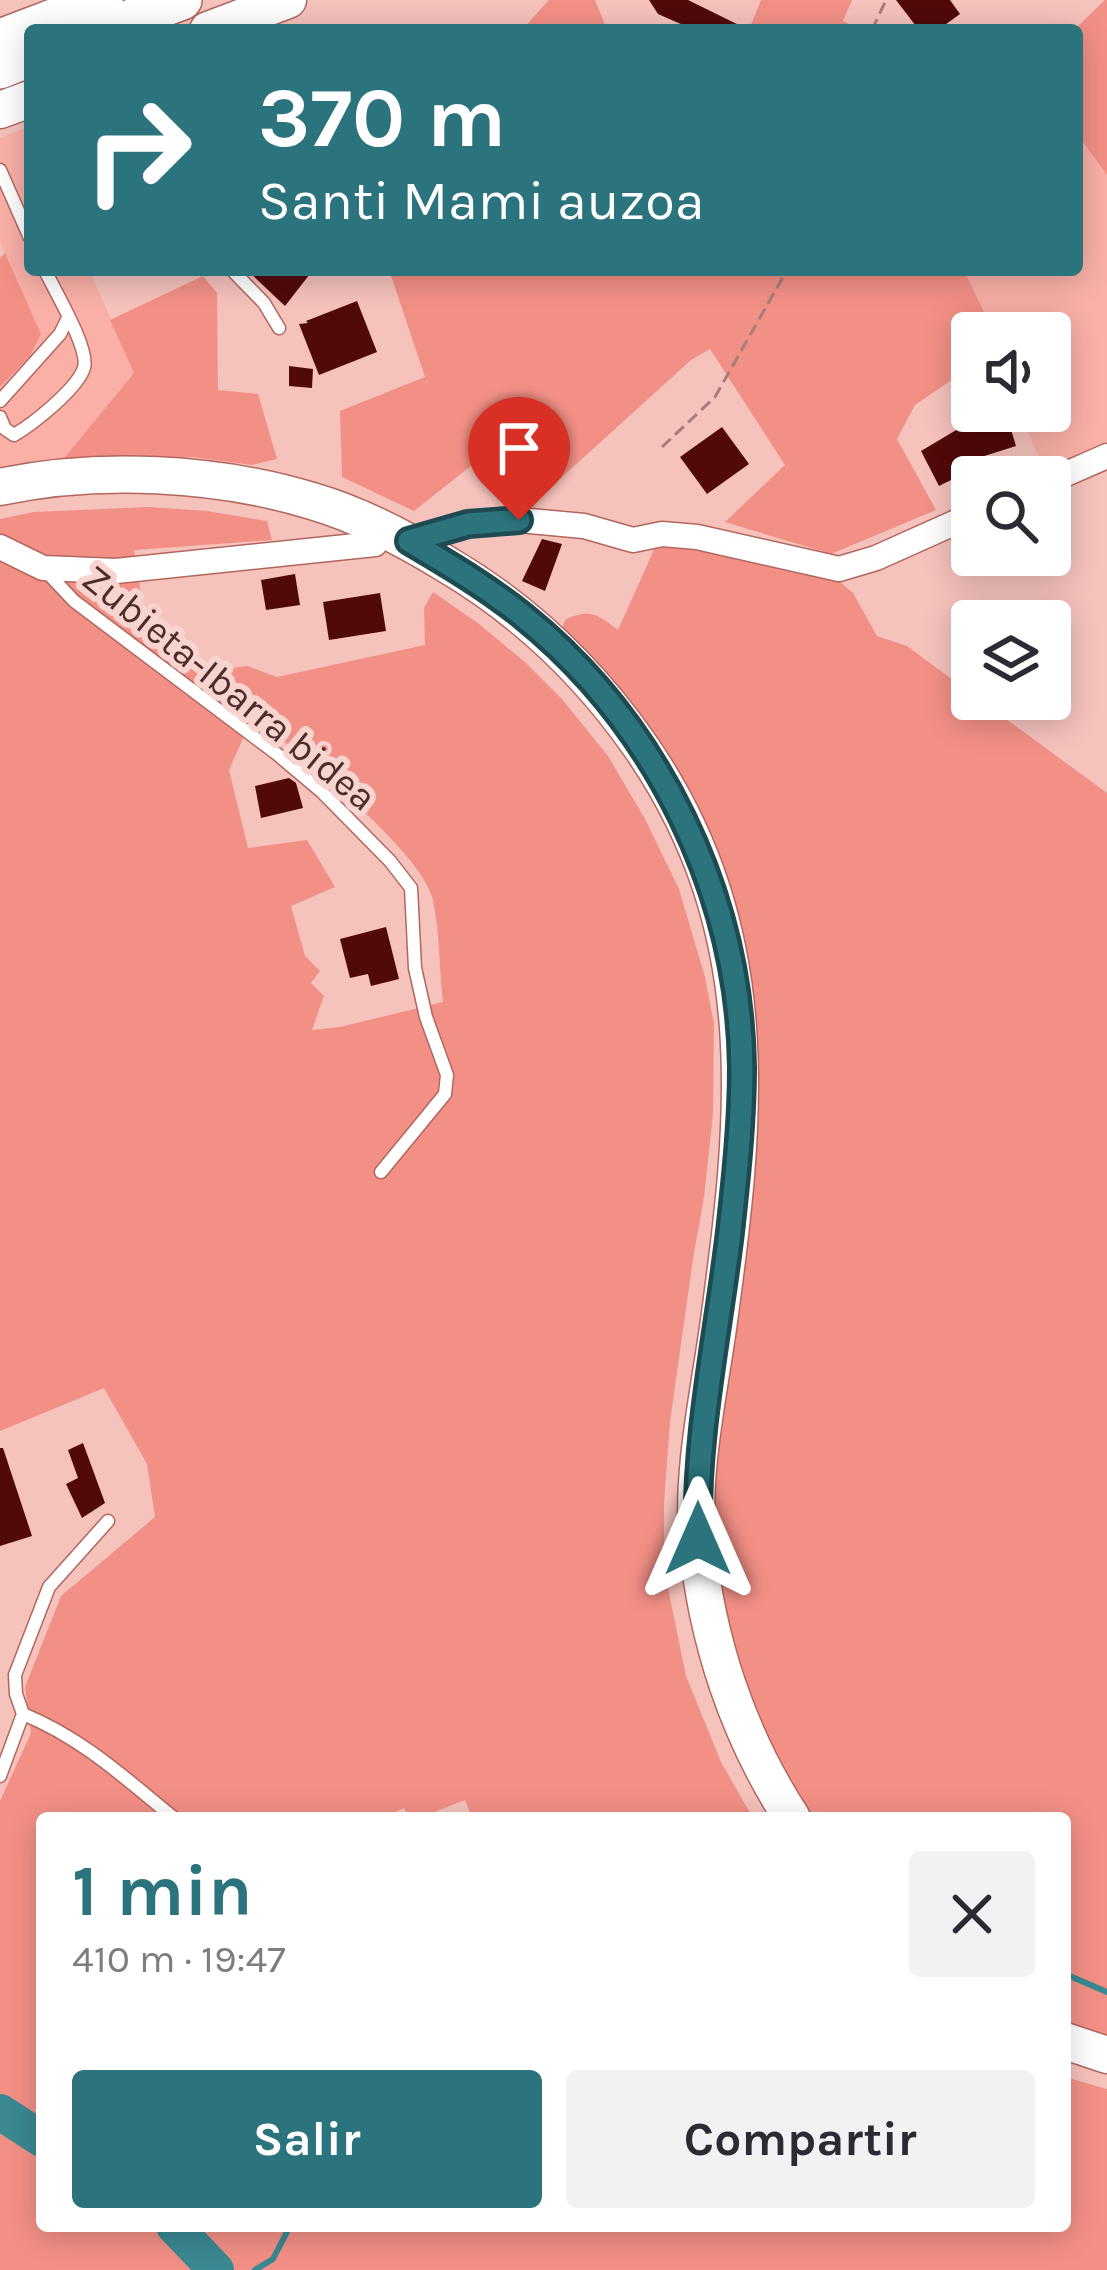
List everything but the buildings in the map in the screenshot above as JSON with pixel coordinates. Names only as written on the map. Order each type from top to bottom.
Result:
[{"type":"highway","points":[[40,24],[103,0]]},
{"type":"highway","points":[[118,24],[182,0]]},
{"type":"main road","points":[[224,24],[288,0]]},
{"type":"main road","points":[[0,487],[126,475],[194,478],[314,502],[380,526],[408,559],[509,627],[550,663],[593,710],[653,797],[698,897],[724,1032],[719,1195],[689,1401],[679,1522],[706,1675],[731,1750],[767,1812]]},
{"type":"main road","points":[[0,505],[120,492],[201,495],[263,505],[392,542],[464,574],[524,616],[615,710],[657,770],[708,877],[727,941],[742,1067],[730,1227],[700,1443],[698,1539],[708,1616],[724,1673],[747,1738],[788,1812]]},
{"type":"main road","points":[[1071,2043],[1107,2055]]},
{"type":"main road","points":[[1071,2062],[1107,2073]]},
{"type":"street","points":[[1071,472],[1107,456]]},
{"type":"street","points":[[0,547],[43,568],[116,571],[392,542],[468,524],[519,520],[584,526],[633,540],[662,534],[697,537],[839,569],[951,524]]},
{"type":"lane","points":[[0,170],[24,224]]},
{"type":"lane","points":[[0,417],[14,435],[52,408],[84,370],[84,353],[47,276]]},
{"type":"lane","points":[[238,276],[264,303],[279,328]]},
{"type":"lane","points":[[0,400],[60,334],[68,318]]},
{"type":"lane","name":"Zubieta-Ibarra bidea","points":[[43,568],[74,601],[322,792],[411,888],[415,968],[425,1016],[447,1075],[445,1094],[381,1172]]},
{"type":"lane","points":[[0,1776],[23,1714],[15,1675],[50,1587],[107,1521]]},
{"type":"lane","points":[[23,1714],[86,1746],[167,1812]]},
{"type":"path","points":[[662,447],[715,397],[784,276]]},
{"type":"shaded area","points":[[549,0],[595,0],[605,24],[527,24]]},
{"type":"shaded area","points":[[761,0],[852,0],[843,21],[849,24],[751,24]]},
{"type":"shaded area","points":[[1107,0],[1107,175],[1083,142],[1080,24]]},
{"type":"shaded area","points":[[24,128],[24,276],[92,276],[135,373],[61,462],[0,473],[0,387],[30,356],[41,334],[0,243],[0,138]]},
{"type":"shaded area","points":[[1083,142],[1107,175],[1107,441],[1071,458],[1039,456],[1027,432],[1071,432],[1071,312],[984,312],[967,276],[1083,276]]},
{"type":"shaded area","points":[[5,253],[41,334],[30,356],[0,387],[0,258]]},
{"type":"shaded area","points":[[203,276],[217,293],[218,390],[258,394],[277,459],[252,465],[193,457],[61,462],[134,373],[110,320]]},
{"type":"shaded area","points":[[391,276],[967,276],[984,312],[951,312],[951,380],[915,405],[897,439],[936,510],[831,554],[725,522],[785,465],[710,349],[691,360],[550,488],[491,450],[414,511],[342,477],[340,411],[425,377]]},
{"type":"shaded area","points":[[149,507],[267,521],[272,540],[134,550],[147,633],[201,672],[247,666],[277,677],[425,645],[424,608],[433,592],[479,624],[562,699],[608,756],[645,819],[679,889],[714,1024],[713,1114],[704,1197],[670,1422],[664,1568],[686,1676],[721,1762],[750,1812],[470,1812],[465,1800],[434,1812],[406,1812],[404,1808],[395,1812],[36,1812],[36,2232],[1071,2232],[1071,2079],[1107,2089],[1107,2270],[0,2270],[0,1801],[31,1733],[25,1687],[61,1596],[155,1517],[147,1464],[104,1388],[0,1431],[0,519],[34,512]],"holes":[[[253,716],[382,829],[424,879],[433,900],[443,1002],[312,1030],[324,996],[311,983],[320,971],[305,956],[291,906],[335,887],[307,840],[248,848],[229,770]]]},
{"type":"shaded area","points":[[676,542],[833,576],[853,593],[877,636],[907,646],[951,678],[951,720],[1008,720],[1107,793],[1107,2041],[1071,2029],[1071,1812],[799,1812],[786,1793],[721,1617],[714,1470],[749,1241],[755,1135],[737,942],[560,632],[566,619],[589,614],[618,630],[657,543]]},
{"type":"waterway","points":[[1071,1977],[1107,1992]]},
{"type":"waterway","points":[[0,2112],[36,2135]]},
{"type":"waterway","points":[[180,2232],[216,2270]]},
{"type":"waterway","points":[[255,2270],[273,2259],[287,2232]]},
{"type":"route","points":[[519,520],[468,524],[409,541],[524,616],[615,710],[657,770],[685,822],[708,877],[734,973],[742,1067],[738,1150],[700,1443],[698,1539]]}]
